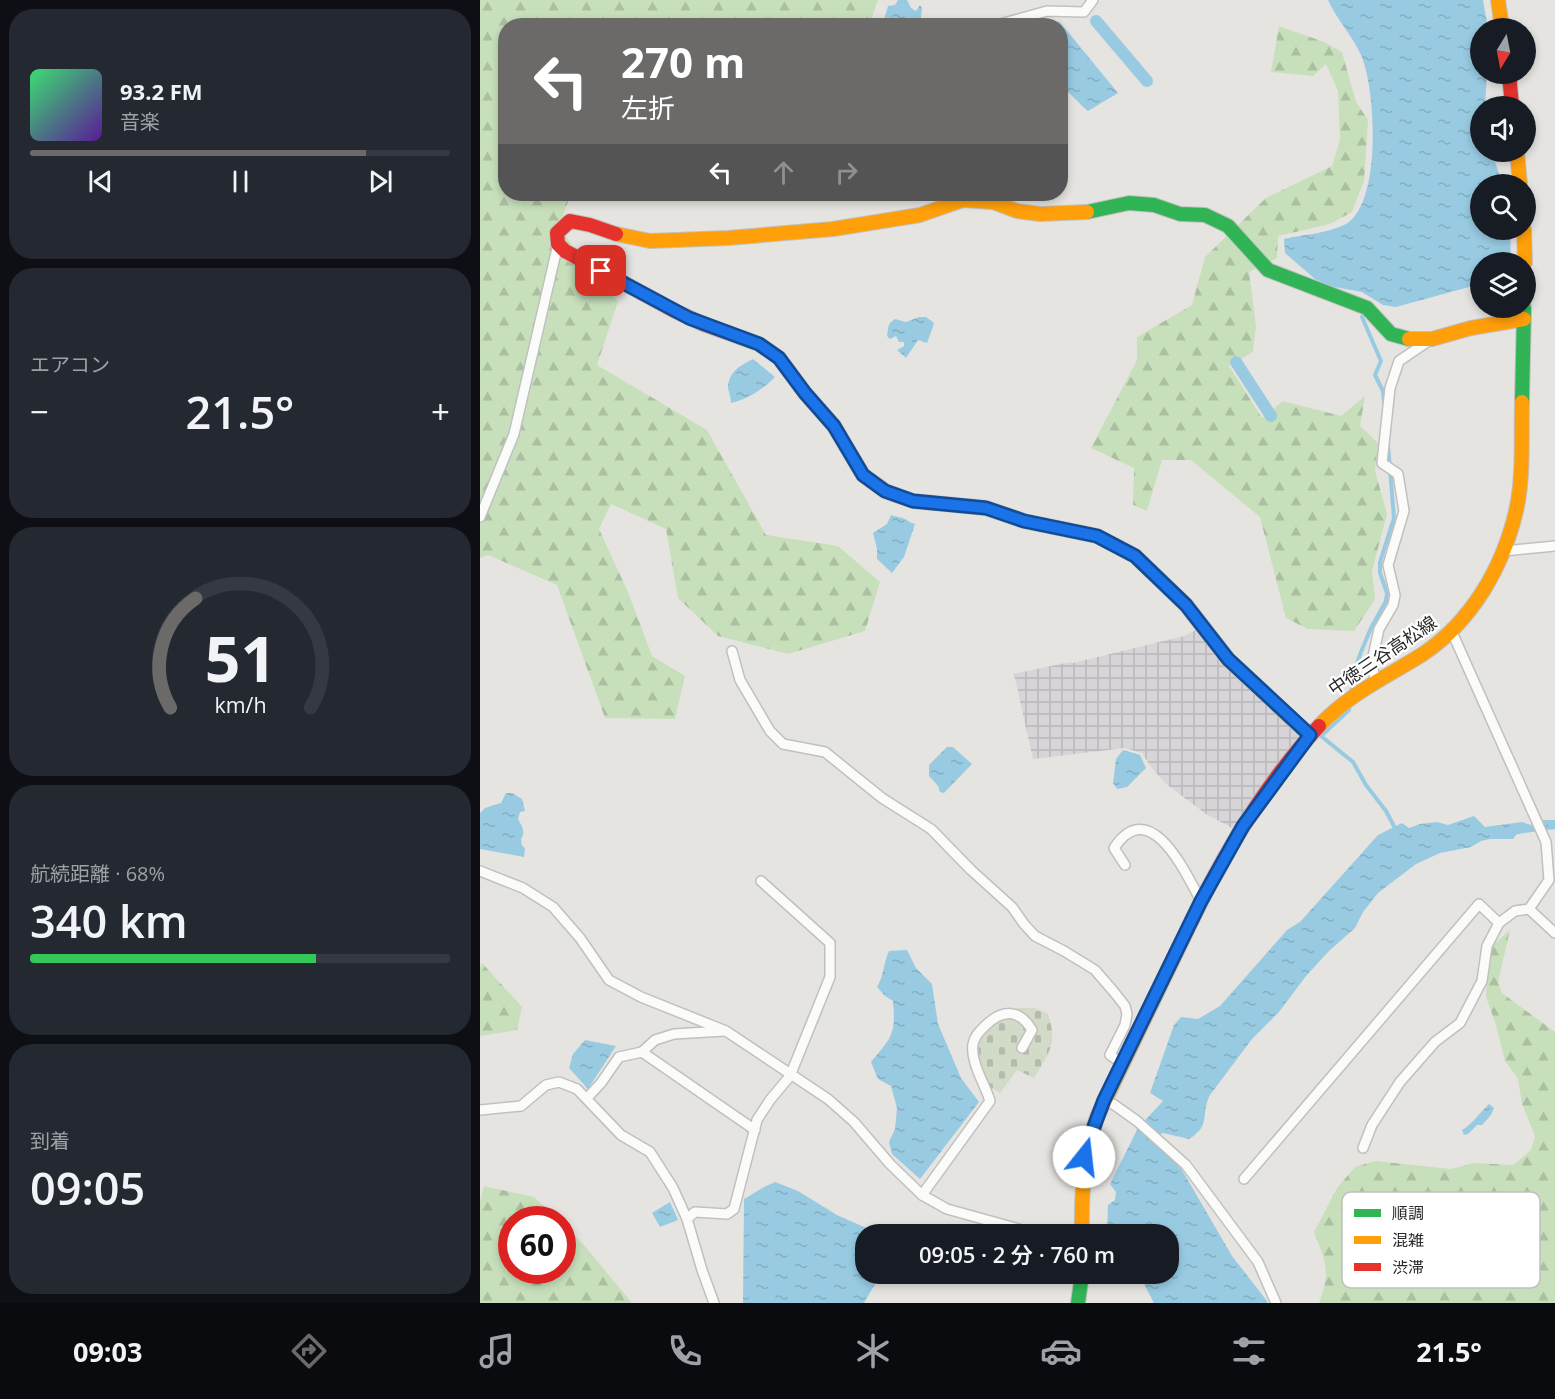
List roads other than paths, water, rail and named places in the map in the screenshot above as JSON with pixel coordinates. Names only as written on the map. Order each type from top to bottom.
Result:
[{"type":"street","points":[[1022,18],[1047,11],[1084,12],[1093,0]]},
{"type":"street","points":[[1498,0],[1501,18]]},
{"type":"street","points":[[480,517],[514,434],[558,244],[557,233],[570,221],[625,237],[650,241],[728,238],[833,229],[920,215],[960,201]]},
{"type":"street","points":[[978,201],[993,202],[1017,211],[1040,214],[1087,212],[1129,202],[1146,204],[1180,214],[1205,215],[1228,226],[1268,270],[1367,308],[1391,334],[1406,339],[1432,339],[1506,318]]},
{"type":"street","points":[[558,244],[565,251],[675,311],[703,324],[759,344],[779,358],[834,426],[863,475],[885,491],[913,501],[986,508],[1024,521],[1097,536],[1135,556],[1186,605],[1228,659],[1310,735]]},
{"type":"street","name":"中徳三谷高松線","points":[[1083,1224],[1083,1165],[1089,1140],[1104,1100],[1201,901],[1243,826],[1310,735],[1335,709],[1375,681],[1424,652],[1451,630],[1476,603],[1488,585],[1504,550],[1516,511],[1520,475],[1524,318]]},
{"type":"street","points":[[1375,681],[1372,661],[1379,629],[1394,605],[1395,595],[1388,565],[1404,511],[1398,474],[1382,463],[1390,388],[1399,361],[1432,339]]},
{"type":"street","points":[[1504,550],[1555,546]]},
{"type":"street","points":[[1363,1148],[1372,1125],[1400,1082],[1435,1042],[1460,1023],[1482,981],[1487,946],[1499,923],[1515,911],[1529,909],[1552,879],[1543,834],[1451,630]]},
{"type":"street","points":[[732,651],[740,680],[770,731],[783,744],[825,752],[882,798],[931,829],[970,870],[1012,908],[1035,936],[1095,970],[1125,1006],[1127,1014],[1125,1025],[1110,1054],[1122,1064]]},
{"type":"street","points":[[1125,865],[1114,848],[1119,840],[1137,829],[1151,830],[1162,840],[1181,866],[1201,901]]},
{"type":"street","points":[[480,871],[523,888],[553,907],[580,938],[609,980],[641,997],[726,1031],[790,1076],[828,1099],[854,1122],[890,1164],[922,1195],[947,1209],[1001,1224]]},
{"type":"street","points":[[687,1218],[694,1212],[727,1214],[734,1209],[757,1120],[790,1076],[830,977],[830,943],[761,881]]},
{"type":"street","points":[[1244,1179],[1479,904],[1499,923]]},
{"type":"street","points":[[1529,909],[1555,933]]},
{"type":"street","points":[[922,1195],[990,1101],[975,1063],[973,1046],[976,1035],[994,1017],[1002,1013],[1012,1013],[1021,1017],[1032,1029],[1022,1047]]},
{"type":"street","points":[[587,1098],[601,1083],[618,1058],[642,1052],[656,1040],[674,1034],[726,1031]]},
{"type":"street","points":[[642,1052],[755,1130]]},
{"type":"street","points":[[480,1110],[521,1106],[546,1085],[559,1082],[577,1089],[621,1135],[650,1152],[673,1188],[687,1218],[714,1303]]},
{"type":"street","points":[[1104,1100],[1137,1121],[1186,1165],[1258,1262],[1275,1303]]},
{"type":"street","points":[[1078,1303],[1081,1284]]},
{"type":"water","points":[[898,0],[907,0],[911,8],[916,11],[920,5],[921,18],[884,18],[888,6],[895,5]]},
{"type":"water","points":[[1328,0],[1483,0],[1486,18],[1470,18],[1470,84],[1486,84],[1486,96],[1470,96],[1470,162],[1495,162],[1499,174],[1470,174],[1470,240],[1510,240],[1511,252],[1470,252],[1470,287],[1396,307],[1383,305],[1362,292],[1329,286],[1315,279],[1285,253],[1284,239],[1323,232],[1346,224],[1358,212],[1366,194],[1373,144],[1370,93],[1361,55]]},
{"type":"water","points":[[1068,32],[1118,93],[1088,111],[1068,92]]},
{"type":"water","points":[[926,317],[934,324],[927,343],[918,340],[906,358],[897,350],[904,346],[904,342],[899,342],[896,336],[890,339],[887,336],[888,327],[895,319],[906,322]]},
{"type":"water","points":[[753,359],[775,377],[755,393],[731,403],[728,388],[730,378],[740,367]]},
{"type":"water","points":[[891,515],[915,524],[904,557],[892,573],[877,559],[873,533],[887,524]]},
{"type":"water","points":[[947,747],[953,747],[972,764],[944,793],[940,792],[929,776],[929,765]]},
{"type":"water","points":[[1123,750],[1140,755],[1146,768],[1127,787],[1117,789],[1113,783],[1116,759]]},
{"type":"water","points":[[506,793],[512,793],[522,799],[525,811],[520,812],[518,819],[523,831],[521,839],[522,846],[525,848],[524,857],[480,849],[480,813],[485,808],[501,803]]},
{"type":"water","points":[[1474,816],[1485,827],[1522,822],[1531,825],[1542,820],[1555,820],[1555,829],[1517,834],[1513,839],[1490,839],[1471,847],[1440,853],[1416,864],[1378,893],[1363,912],[1355,928],[1306,976],[1279,1012],[1252,1039],[1210,1095],[1201,1129],[1189,1139],[1163,1133],[1158,1135],[1153,1143],[1172,1158],[1182,1170],[1232,1256],[1267,1303],[1154,1303],[1144,1284],[1179,1284],[1179,1224],[1107,1224],[1108,1205],[1115,1200],[1116,1192],[1110,1184],[1138,1128],[1163,1101],[1150,1093],[1174,1025],[1181,1017],[1198,1019],[1220,1006],[1287,930],[1300,922],[1378,835],[1402,823],[1409,828],[1437,822],[1448,825]]},
{"type":"water","points":[[907,950],[916,968],[932,984],[938,1024],[961,1078],[979,1102],[920,1179],[892,1154],[889,1142],[895,1129],[897,1108],[891,1086],[878,1079],[871,1062],[888,1040],[894,1021],[893,1001],[877,987],[889,951]]},
{"type":"water","points":[[585,1040],[616,1046],[588,1089],[569,1068],[573,1054]]},
{"type":"water","points":[[1489,1104],[1494,1108],[1491,1115],[1482,1125],[1477,1125],[1464,1135],[1462,1130]]},
{"type":"water","points":[[775,1182],[798,1191],[837,1215],[857,1224],[855,1224],[855,1284],[875,1284],[864,1303],[743,1303],[744,1199]]},
{"type":"water","points":[[670,1202],[678,1220],[660,1227],[652,1213]]},
{"type":"waterway","points":[[1096,21],[1147,81]]},
{"type":"waterway","points":[[1365,312],[1362,317],[1381,361],[1375,375],[1383,391],[1384,402]]},
{"type":"waterway","points":[[1236,362],[1271,416]]},
{"type":"waterway","points":[[1351,693],[1354,672],[1361,652],[1386,601],[1387,593],[1380,573],[1380,562],[1394,518],[1388,445]]},
{"type":"waterway","points":[[1350,703],[1349,710],[1321,736],[1353,762],[1396,830]]}]
